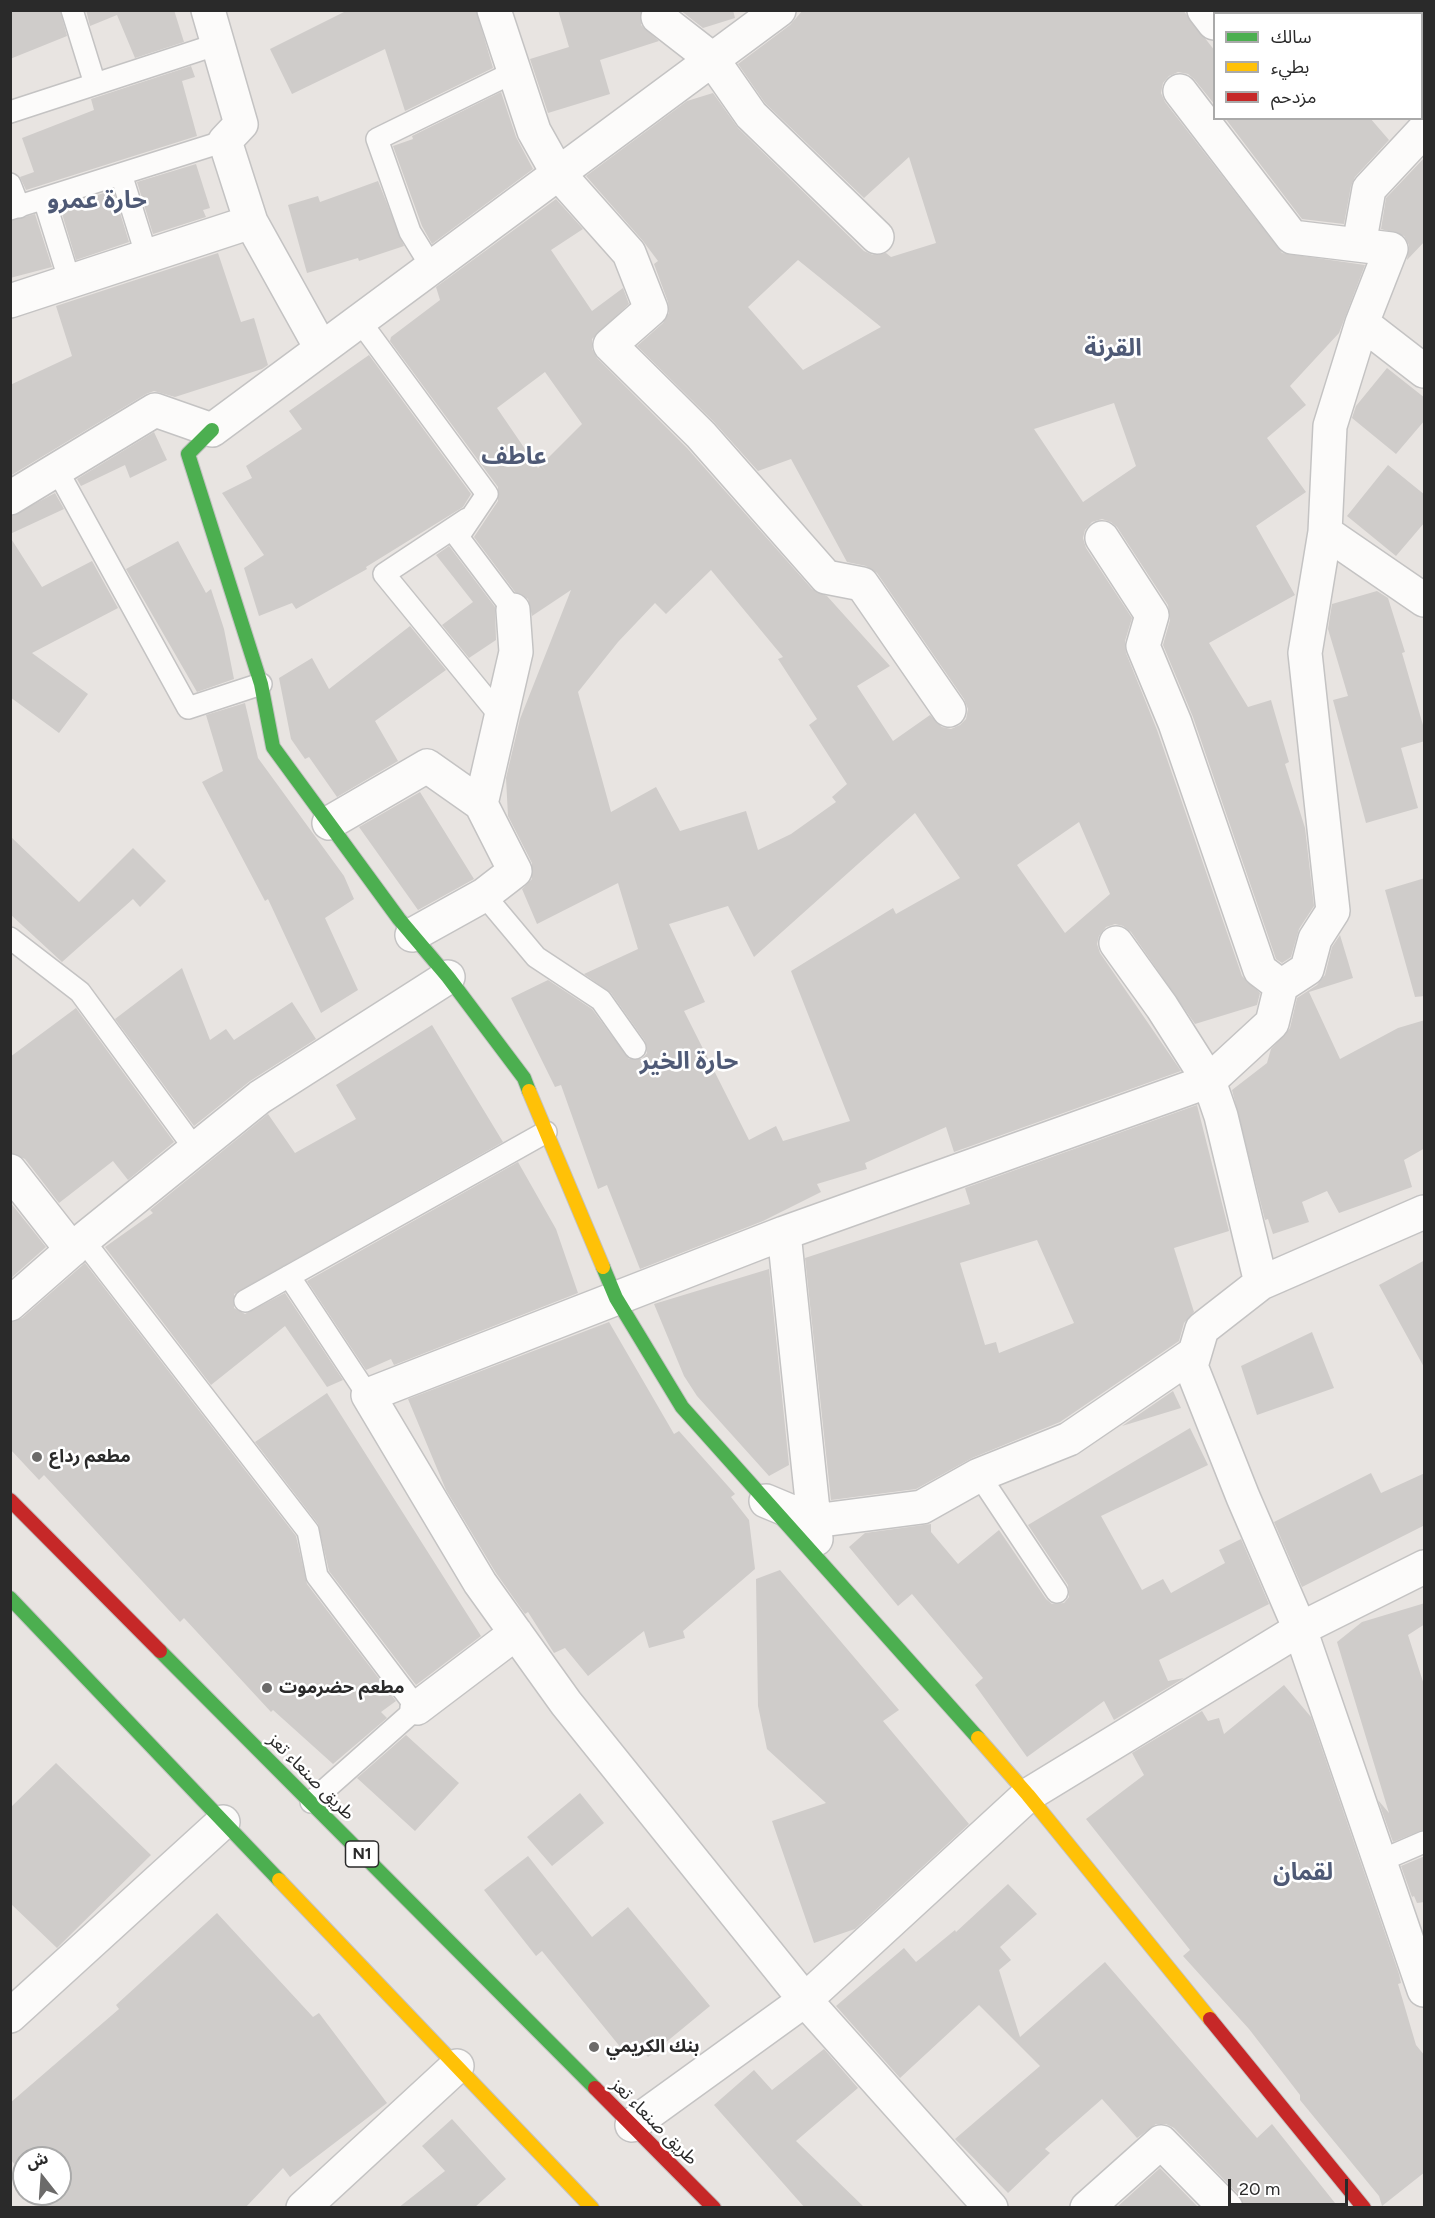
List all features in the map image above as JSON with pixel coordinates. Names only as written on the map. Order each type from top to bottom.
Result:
[{"type":"main road","points":[[212,430],[188,454],[261,684],[273,747],[412,935],[448,977],[524,1078],[616,1298],[682,1407],[1028,1795],[1364,2208]]},
{"type":"main road","name":"طريق صنعاء تعز","points":[[10,1500],[714,2208]]},
{"type":"main road","points":[[10,1598],[592,2208]]},
{"type":"street","points":[[208,10],[241,124],[225,141],[251,222],[321,348]]},
{"type":"street","points":[[494,10],[534,131],[557,172],[629,253],[651,309],[609,345],[701,435],[826,577],[862,584],[950,710]]},
{"type":"street","points":[[10,498],[155,410],[212,430],[712,59],[763,16]]},
{"type":"street","points":[[658,17],[712,59],[752,115],[877,237]]},
{"type":"street","points":[[1423,77],[1425,82]]},
{"type":"street","points":[[991,2208],[805,2000],[566,1703],[480,1582],[368,1395],[784,1233],[1209,1082],[1272,1023],[1281,986],[1306,969],[1315,939],[1333,911],[1305,653],[1325,532],[1330,426],[1362,323],[1391,249],[1292,237],[1180,91]]},
{"type":"street","points":[[1359,245],[1369,189],[1425,130]]},
{"type":"street","points":[[10,301],[251,222]]},
{"type":"street","points":[[1362,323],[1425,371]]},
{"type":"street","points":[[1325,532],[1425,600]]},
{"type":"street","points":[[1102,538],[1152,615],[1143,646],[1175,723],[1260,970],[1281,986]]},
{"type":"street","points":[[481,804],[516,652],[513,610]]},
{"type":"street","points":[[329,823],[427,766],[481,804],[515,871],[484,895],[412,935]]},
{"type":"street","points":[[1116,943],[1162,1007],[1209,1082],[1221,1116],[1261,1283]]},
{"type":"street","points":[[10,1304],[77,1245],[260,1097],[448,977]]},
{"type":"street","points":[[10,1170],[77,1245]]},
{"type":"street","points":[[1425,1212],[1261,1283],[1202,1329],[1191,1366],[1243,1497],[1300,1629],[1425,1990]]},
{"type":"street","points":[[784,1233],[818,1559]]},
{"type":"street","points":[[766,1501],[814,1521],[922,1507],[979,1475],[1069,1439],[1195,1353]]},
{"type":"street","points":[[632,2125],[805,2000],[1028,1795],[1300,1629],[1425,1567]]},
{"type":"street","points":[[417,1708],[516,1633]]},
{"type":"street","points":[[10,2016],[223,1822]]},
{"type":"street","points":[[303,2208],[457,2066]]},
{"type":"street","points":[[1103,2202],[1161,2142],[1226,2208]]},
{"type":"lane","points":[[72,10],[95,84]]},
{"type":"lane","points":[[10,112],[218,44]]},
{"type":"lane","points":[[431,266],[410,232],[377,139],[514,72]]},
{"type":"lane","points":[[10,184],[15,208],[225,141]]},
{"type":"lane","points":[[120,174],[147,257]]},
{"type":"lane","points":[[44,199],[70,282]]},
{"type":"lane","points":[[358,320],[487,494],[458,537],[513,610]]},
{"type":"lane","points":[[57,470],[188,708],[261,684]]},
{"type":"lane","points":[[473,515],[384,574],[501,717]]},
{"type":"lane","points":[[484,895],[536,957],[602,1000],[635,1048]]},
{"type":"lane","points":[[10,938],[80,992],[195,1149]]},
{"type":"lane","points":[[245,1301],[546,1132]]},
{"type":"lane","points":[[77,1245],[308,1531],[317,1575],[417,1708],[311,1802]]},
{"type":"lane","points":[[289,1276],[371,1400]]},
{"type":"lane","points":[[979,1475],[1058,1592]]},
{"type":"lane","points":[[1380,1861],[1425,1842]]},
{"type":"building","points":[[10,10],[60,10],[67,36],[10,59]]},
{"type":"building","points":[[86,10],[174,10],[184,42],[135,58],[117,15],[90,26]]},
{"type":"building","points":[[348,10],[476,10],[493,68],[405,111],[385,49],[292,94],[270,49]]},
{"type":"building","points":[[558,10],[641,10],[641,25],[659,41],[600,60],[610,94],[548,113],[530,59],[569,47]]},
{"type":"building","points":[[680,10],[733,10],[735,18],[703,28]]},
{"type":"building","points":[[803,10],[1183,10],[1213,48],[1213,103],[1194,79],[1188,74],[1178,72],[1169,76],[1163,83],[1161,93],[1165,102],[1282,253],[1365,265],[1339,333],[1290,386],[1306,405],[1267,438],[1306,492],[1256,526],[1295,595],[1209,643],[1248,707],[1271,700],[1289,762],[1285,764],[1305,828],[1314,906],[1299,929],[1291,957],[1282,963],[1276,959],[1193,717],[1163,645],[1170,620],[1168,605],[1117,527],[1102,519],[1092,522],[1085,530],[1083,538],[1086,548],[1132,618],[1125,641],[1126,653],[1157,730],[1242,976],[1260,993],[1257,1005],[1195,1024],[1131,932],[1115,924],[1106,927],[1099,936],[1097,944],[1100,953],[1181,1071],[954,1152],[946,1127],[865,1163],[867,1169],[817,1184],[821,1192],[763,1221],[640,1269],[607,1185],[598,1189],[561,1085],[555,1087],[511,998],[548,980],[592,1009],[629,1059],[642,1059],[647,1053],[645,1041],[611,993],[584,974],[638,949],[618,883],[537,924],[522,889],[532,879],[532,863],[508,816],[506,778],[520,719],[571,590],[532,616],[528,599],[515,592],[474,537],[498,501],[498,487],[390,341],[391,337],[440,300],[436,287],[556,199],[583,229],[551,250],[592,311],[623,288],[629,304],[592,339],[592,349],[597,358],[687,448],[812,589],[827,596],[890,666],[857,686],[893,741],[930,715],[942,727],[951,729],[960,725],[966,719],[968,709],[964,699],[877,573],[866,566],[847,562],[791,459],[758,471],[714,422],[637,346],[663,323],[669,313],[668,302],[654,264],[658,261],[586,176],[687,101],[713,93],[738,128],[864,251],[873,255],[886,253],[891,257],[936,243],[909,157],[864,198],[765,103],[738,64],[790,25]],"holes":[[[798,260],[881,327],[803,370],[748,307]],[[545,372],[582,424],[538,468],[497,408]],[[1114,403],[1136,466],[1083,502],[1034,429]],[[711,570],[783,657],[778,659],[817,719],[809,725],[847,784],[832,797],[836,802],[791,834],[758,850],[746,811],[680,831],[656,787],[611,812],[578,692],[618,642],[655,603],[666,614]],[[915,813],[960,878],[896,914],[893,908],[791,971],[850,1121],[783,1141],[776,1126],[749,1140],[684,1011],[705,1002],[669,924],[728,906],[754,957]],[[1079,822],[1110,894],[1065,933],[1017,865]]]},
{"type":"building","points":[[191,66],[195,77],[182,81],[197,136],[26,190],[20,177],[34,172],[22,138],[94,110],[91,99]]},
{"type":"building","points":[[501,92],[516,137],[533,169],[432,244],[422,226],[393,146],[413,139],[412,136]]},
{"type":"building","points":[[1227,120],[1372,120],[1389,140],[1355,177],[1351,186],[1344,224],[1302,219]]},
{"type":"building","points":[[1425,157],[1425,241],[1407,260],[1409,245],[1404,236],[1381,229],[1386,198]]},
{"type":"building","points":[[196,164],[210,208],[203,210],[206,217],[153,234],[137,182]]},
{"type":"building","points":[[378,181],[404,246],[359,261],[358,258],[307,273],[288,205],[318,196],[320,202]]},
{"type":"building","points":[[113,190],[129,242],[76,260],[60,207]]},
{"type":"building","points":[[35,214],[52,267],[10,278],[10,221]]},
{"type":"building","points":[[218,253],[241,322],[254,318],[268,365],[262,369],[175,397],[154,391],[146,394],[10,476],[10,385],[72,356],[56,306]]},
{"type":"building","points":[[369,355],[471,494],[463,507],[366,567],[367,569],[296,609],[292,603],[259,616],[244,568],[264,555],[222,493],[252,478],[246,466],[302,429],[289,411]]},
{"type":"building","points":[[1387,368],[1425,398],[1425,420],[1396,454],[1352,418],[1356,406]]},
{"type":"building","points":[[154,432],[167,460],[130,478],[125,465],[81,486],[77,479]]},
{"type":"building","points":[[1388,465],[1425,495],[1425,522],[1396,556],[1347,516]]},
{"type":"building","points":[[55,493],[64,509],[10,534],[10,517]]},
{"type":"building","points":[[10,537],[42,587],[92,561],[118,608],[32,653],[88,694],[59,733],[10,697]]},
{"type":"building","points":[[178,541],[206,593],[211,589],[224,629],[234,679],[197,692],[126,569]]},
{"type":"building","points":[[449,546],[495,607],[496,640],[469,658],[442,625],[473,602],[436,555]]},
{"type":"building","points":[[1377,591],[1388,598],[1405,652],[1402,653],[1425,732],[1425,741],[1401,748],[1418,808],[1366,823],[1333,700],[1348,696],[1328,629],[1332,604]]},
{"type":"building","points":[[410,626],[446,670],[375,721],[398,761],[337,797],[309,757],[305,759],[291,739],[279,678],[312,658],[329,689]]},
{"type":"building","points":[[245,703],[258,758],[344,876],[354,899],[325,918],[358,990],[321,1013],[268,899],[265,901],[202,782],[223,771],[206,715]]},
{"type":"building","points":[[420,792],[474,879],[418,910],[359,827]]},
{"type":"building","points":[[10,836],[79,902],[133,848],[166,881],[140,907],[133,899],[62,962],[10,914]]},
{"type":"building","points":[[1425,878],[1425,996],[1415,997],[1385,890]]},
{"type":"building","points":[[1340,935],[1353,978],[1309,992],[1340,1059],[1398,1028],[1425,1020],[1425,1148],[1404,1160],[1412,1187],[1339,1213],[1327,1191],[1302,1202],[1309,1222],[1273,1234],[1268,1219],[1265,1220],[1232,1090],[1267,1063],[1271,1049],[1290,1028],[1297,998],[1317,985],[1325,975],[1332,947]]},
{"type":"building","points":[[182,968],[210,1040],[226,1029],[234,1040],[292,1002],[316,1039],[250,1081],[194,1126],[115,1019]]},
{"type":"building","points":[[76,1008],[174,1142],[128,1180],[113,1161],[59,1203],[25,1159],[10,1153],[10,1057]]},
{"type":"building","points":[[432,1025],[503,1142],[234,1294],[234,1308],[245,1314],[285,1293],[343,1380],[327,1387],[285,1326],[211,1385],[105,1247],[153,1213],[150,1210],[268,1114],[295,1153],[356,1119],[336,1085]]},
{"type":"building","points":[[1197,1105],[1229,1231],[1174,1248],[1194,1312],[1184,1323],[1179,1341],[1060,1422],[972,1458],[916,1489],[831,1500],[805,1258],[970,1204],[965,1188]],"holes":[[[1037,1240],[1074,1323],[999,1353],[996,1342],[985,1345],[960,1263]]]},
{"type":"building","points":[[518,1162],[556,1229],[578,1293],[394,1365],[391,1359],[366,1370],[307,1281]]},
{"type":"building","points":[[10,1202],[46,1247],[10,1279]]},
{"type":"building","points":[[1425,1260],[1425,1369],[1379,1285]]},
{"type":"building","points":[[85,1263],[296,1536],[307,1584],[396,1701],[381,1712],[387,1718],[333,1764],[273,1710],[271,1712],[184,1618],[180,1622],[44,1475],[39,1480],[10,1449],[10,1322],[22,1318]]},
{"type":"building","points":[[769,1269],[789,1465],[769,1476],[697,1396],[684,1376],[654,1304]]},
{"type":"building","points":[[609,1322],[674,1434],[679,1431],[735,1494],[731,1497],[749,1520],[755,1569],[683,1631],[685,1638],[649,1648],[644,1631],[588,1676],[565,1648],[554,1653],[528,1612],[525,1614],[496,1573],[446,1490],[408,1399]]},
{"type":"building","points":[[1312,1332],[1334,1388],[1257,1415],[1241,1366]]},
{"type":"building","points":[[1173,1391],[1181,1408],[1122,1426]]},
{"type":"building","points":[[327,1393],[481,1636],[416,1685],[329,1571],[318,1524],[255,1442]]},
{"type":"building","points":[[1190,1428],[1208,1465],[1101,1516],[1142,1590],[1163,1579],[1171,1593],[1225,1563],[1219,1550],[1241,1539],[1269,1604],[1159,1660],[1168,1681],[1184,1678],[1114,1720],[1104,1701],[1027,1757],[975,1685],[983,1678],[912,1594],[898,1606],[849,1547],[865,1533],[931,1524],[931,1532],[958,1564],[999,1530],[1046,1599],[1052,1604],[1064,1603],[1069,1597],[1068,1585],[1028,1525]]},
{"type":"building","points":[[1371,1473],[1381,1493],[1425,1473],[1425,1525],[1302,1587],[1274,1522]]},
{"type":"building","points":[[780,1570],[899,1710],[883,1721],[969,1824],[855,1929],[814,1943],[772,1821],[826,1803],[767,1749],[758,1706],[756,1579]]},
{"type":"building","points":[[1425,1603],[1425,1624],[1408,1635],[1425,1688],[1425,1829],[1393,1842],[1378,1800],[1389,1813],[1337,1642],[1362,1622]]},
{"type":"building","points":[[1284,1685],[1311,1717],[1399,1974],[1401,1983],[1398,1984],[1416,2045],[1425,2056],[1425,2172],[1382,2206],[1379,2196],[1300,2100],[1300,2095],[1249,2029],[1183,1956],[1190,1950],[1086,1819],[1144,1775],[1132,1753],[1202,1711],[1208,1721],[1219,1718],[1224,1734]]},
{"type":"building","points":[[406,1735],[459,1783],[415,1831],[357,1778]]},
{"type":"building","points":[[56,1763],[151,1855],[57,1948],[10,1903],[10,1808]]},
{"type":"building","points":[[580,1793],[604,1823],[552,1866],[527,1837]]},
{"type":"building","points":[[528,1856],[592,1937],[628,1907],[710,2006],[648,2057],[637,2045],[626,2054],[542,1951],[536,1956],[484,1890]]},
{"type":"building","points":[[1425,1856],[1425,1902],[1417,1903],[1414,1896],[1412,1897],[1401,1866]]},
{"type":"building","points":[[1008,1884],[1037,1914],[1000,1947],[1011,1960],[999,1970],[1020,2037],[1105,1962],[1257,2138],[1272,2124],[1339,2208],[1244,2208],[1239,2195],[1174,2128],[1166,2124],[1156,2124],[1137,2138],[1102,2099],[1045,2149],[1050,2153],[1008,2193],[955,2139],[1040,2066],[979,2005],[900,2078],[836,2006],[904,1948],[916,1962],[955,1930],[956,1932]]},
{"type":"building","points":[[217,1913],[313,2017],[319,2013],[387,2103],[290,2177],[283,2168],[245,2208],[42,2208],[41,2206],[72,2206],[72,2146],[12,2146],[12,2161],[10,2159],[10,2103],[119,2009],[116,2005]]},
{"type":"building","points":[[824,2049],[858,2088],[796,2141],[865,2208],[805,2208],[714,2105],[754,2070],[772,2090]]},
{"type":"building","points":[[452,2119],[506,2179],[474,2208],[398,2208],[445,2171],[422,2146]]},
{"type":"building","points":[[1160,2168],[1199,2208],[1116,2208]]},
{"type":"traffic: fast","points":[[212,430],[188,454],[261,684],[273,747],[399,919],[448,977],[524,1078],[529,1091]]},
{"type":"traffic: fast","points":[[603,1267],[616,1298],[682,1407],[978,1738]]},
{"type":"traffic: fast","points":[[10,1598],[279,1880]]},
{"type":"traffic: fast","points":[[160,1651],[595,2088]]},
{"type":"traffic: slow","points":[[529,1091],[603,1267]]},
{"type":"traffic: slow","points":[[978,1738],[1028,1795],[1210,2019]]},
{"type":"traffic: slow","points":[[279,1880],[592,2208]]},
{"type":"traffic: jam","points":[[10,1500],[160,1651]]},
{"type":"traffic: jam","points":[[1210,2019],[1364,2208]]},
{"type":"traffic: jam","points":[[595,2088],[714,2208]]},
{"type":"place","name":"مطعم رداع","points":[[37,1457]]},
{"type":"place","name":"مطعم حضرموت","points":[[267,1688]]},
{"type":"place","name":"بنك الكريمي","points":[[594,2047]]},
{"type":"district","name":"حارة عمرو","points":[[97,201]]},
{"type":"district","name":"القرنة","points":[[1113,349]]},
{"type":"district","name":"عاطف","points":[[514,457]]},
{"type":"district","name":"حارة الخير","points":[[689,1062]]},
{"type":"district","name":"لقمان","points":[[1303,1873]]}]
